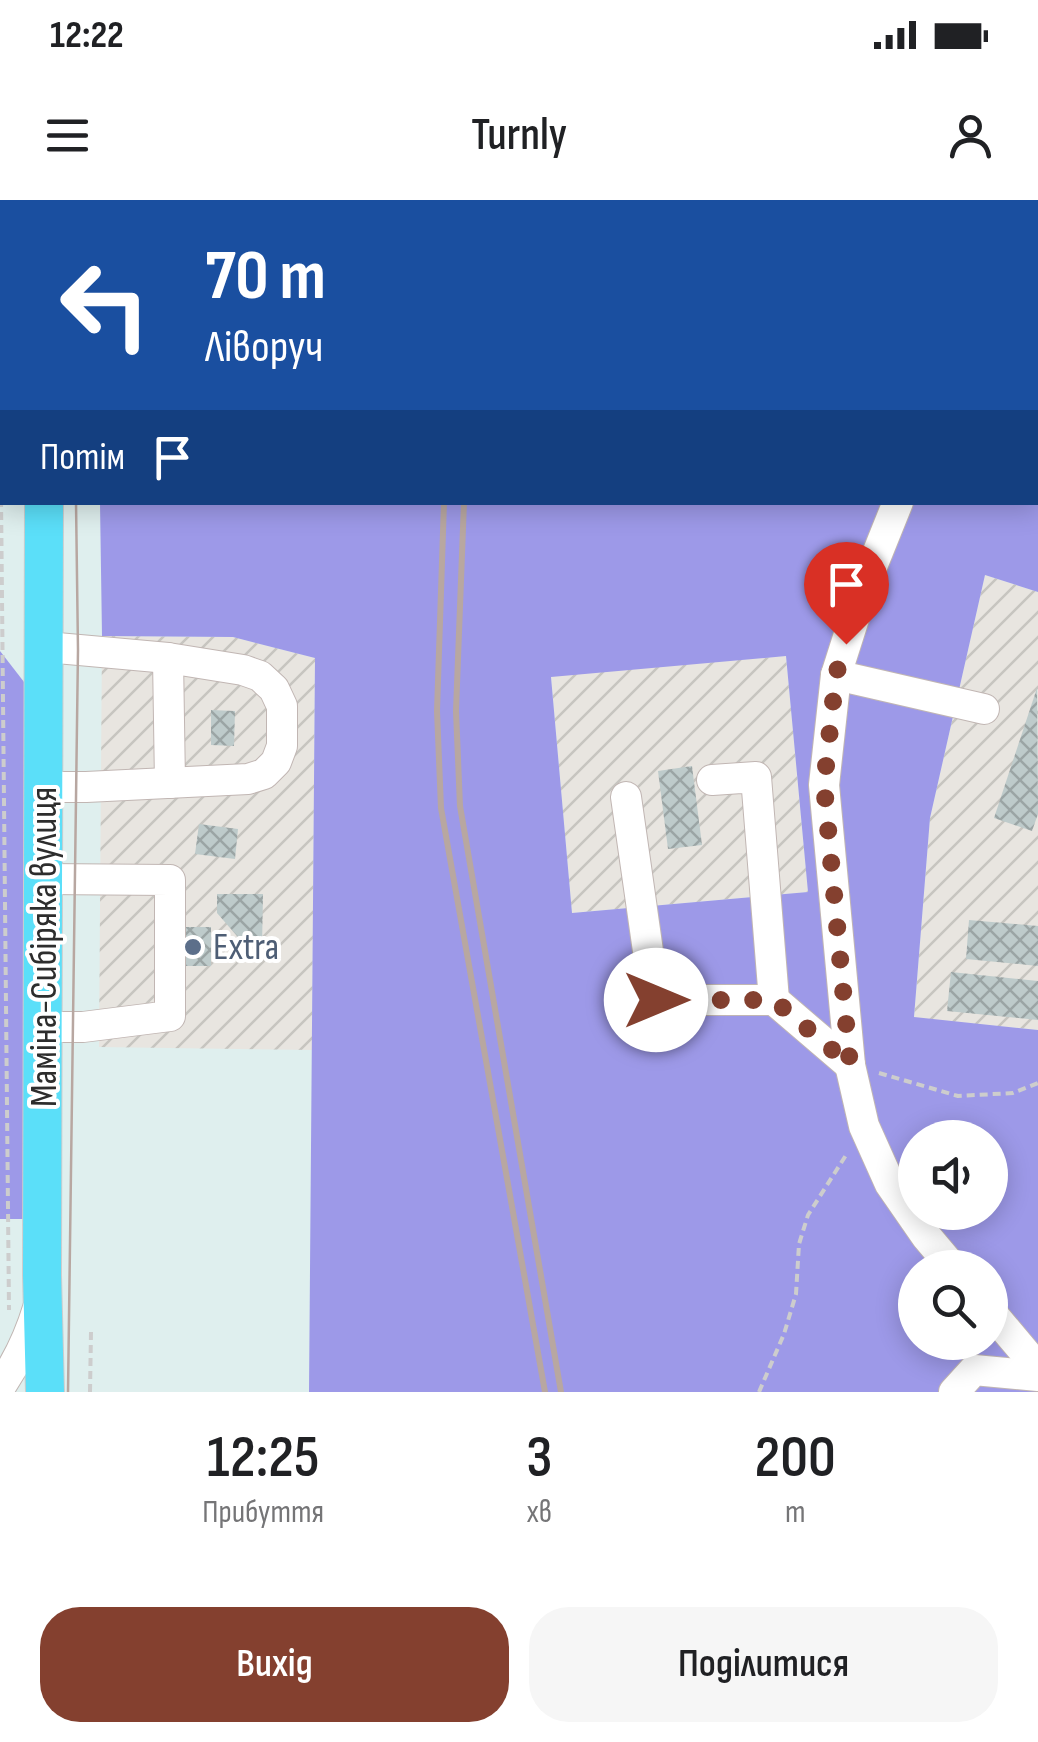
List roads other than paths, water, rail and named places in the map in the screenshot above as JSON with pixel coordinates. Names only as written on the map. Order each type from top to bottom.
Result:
[{"type":"main road","name":"Маміна-Сибіряка вулиця","points":[[44,505],[45,1392]]},
{"type":"street","points":[[897,505],[865,584],[836,674],[824,785],[850,1065],[864,1126],[890,1184],[938,1250]]},
{"type":"street","points":[[44,787],[248,779],[264,774],[276,762],[282,746],[282,706],[274,689],[260,676],[168,658],[46,648]]},
{"type":"street","points":[[168,658],[170,783]]},
{"type":"street","points":[[836,674],[984,708]]},
{"type":"street","points":[[712,780],[756,778],[774,1000]]},
{"type":"street","points":[[626,797],[656,1000],[774,1000],[850,1065]]},
{"type":"street","points":[[44,879],[170,880],[170,1016],[83,1027],[44,1027]]},
{"type":"street","points":[[0,1386],[28,1342],[42,1276]]},
{"type":"street","points":[[1008,1332],[1038,1368]]},
{"type":"street","points":[[954,1392],[974,1370],[1038,1376]]},
{"type":"tram line","points":[[68,1392],[78,650],[76,505]]},
{"type":"railway","points":[[444,505],[437,711],[441,808],[545,1392]]},
{"type":"railway","points":[[464,505],[456,711],[460,806],[561,1392]]},
{"type":"place","name":"Extra","points":[[193,947]]}]
